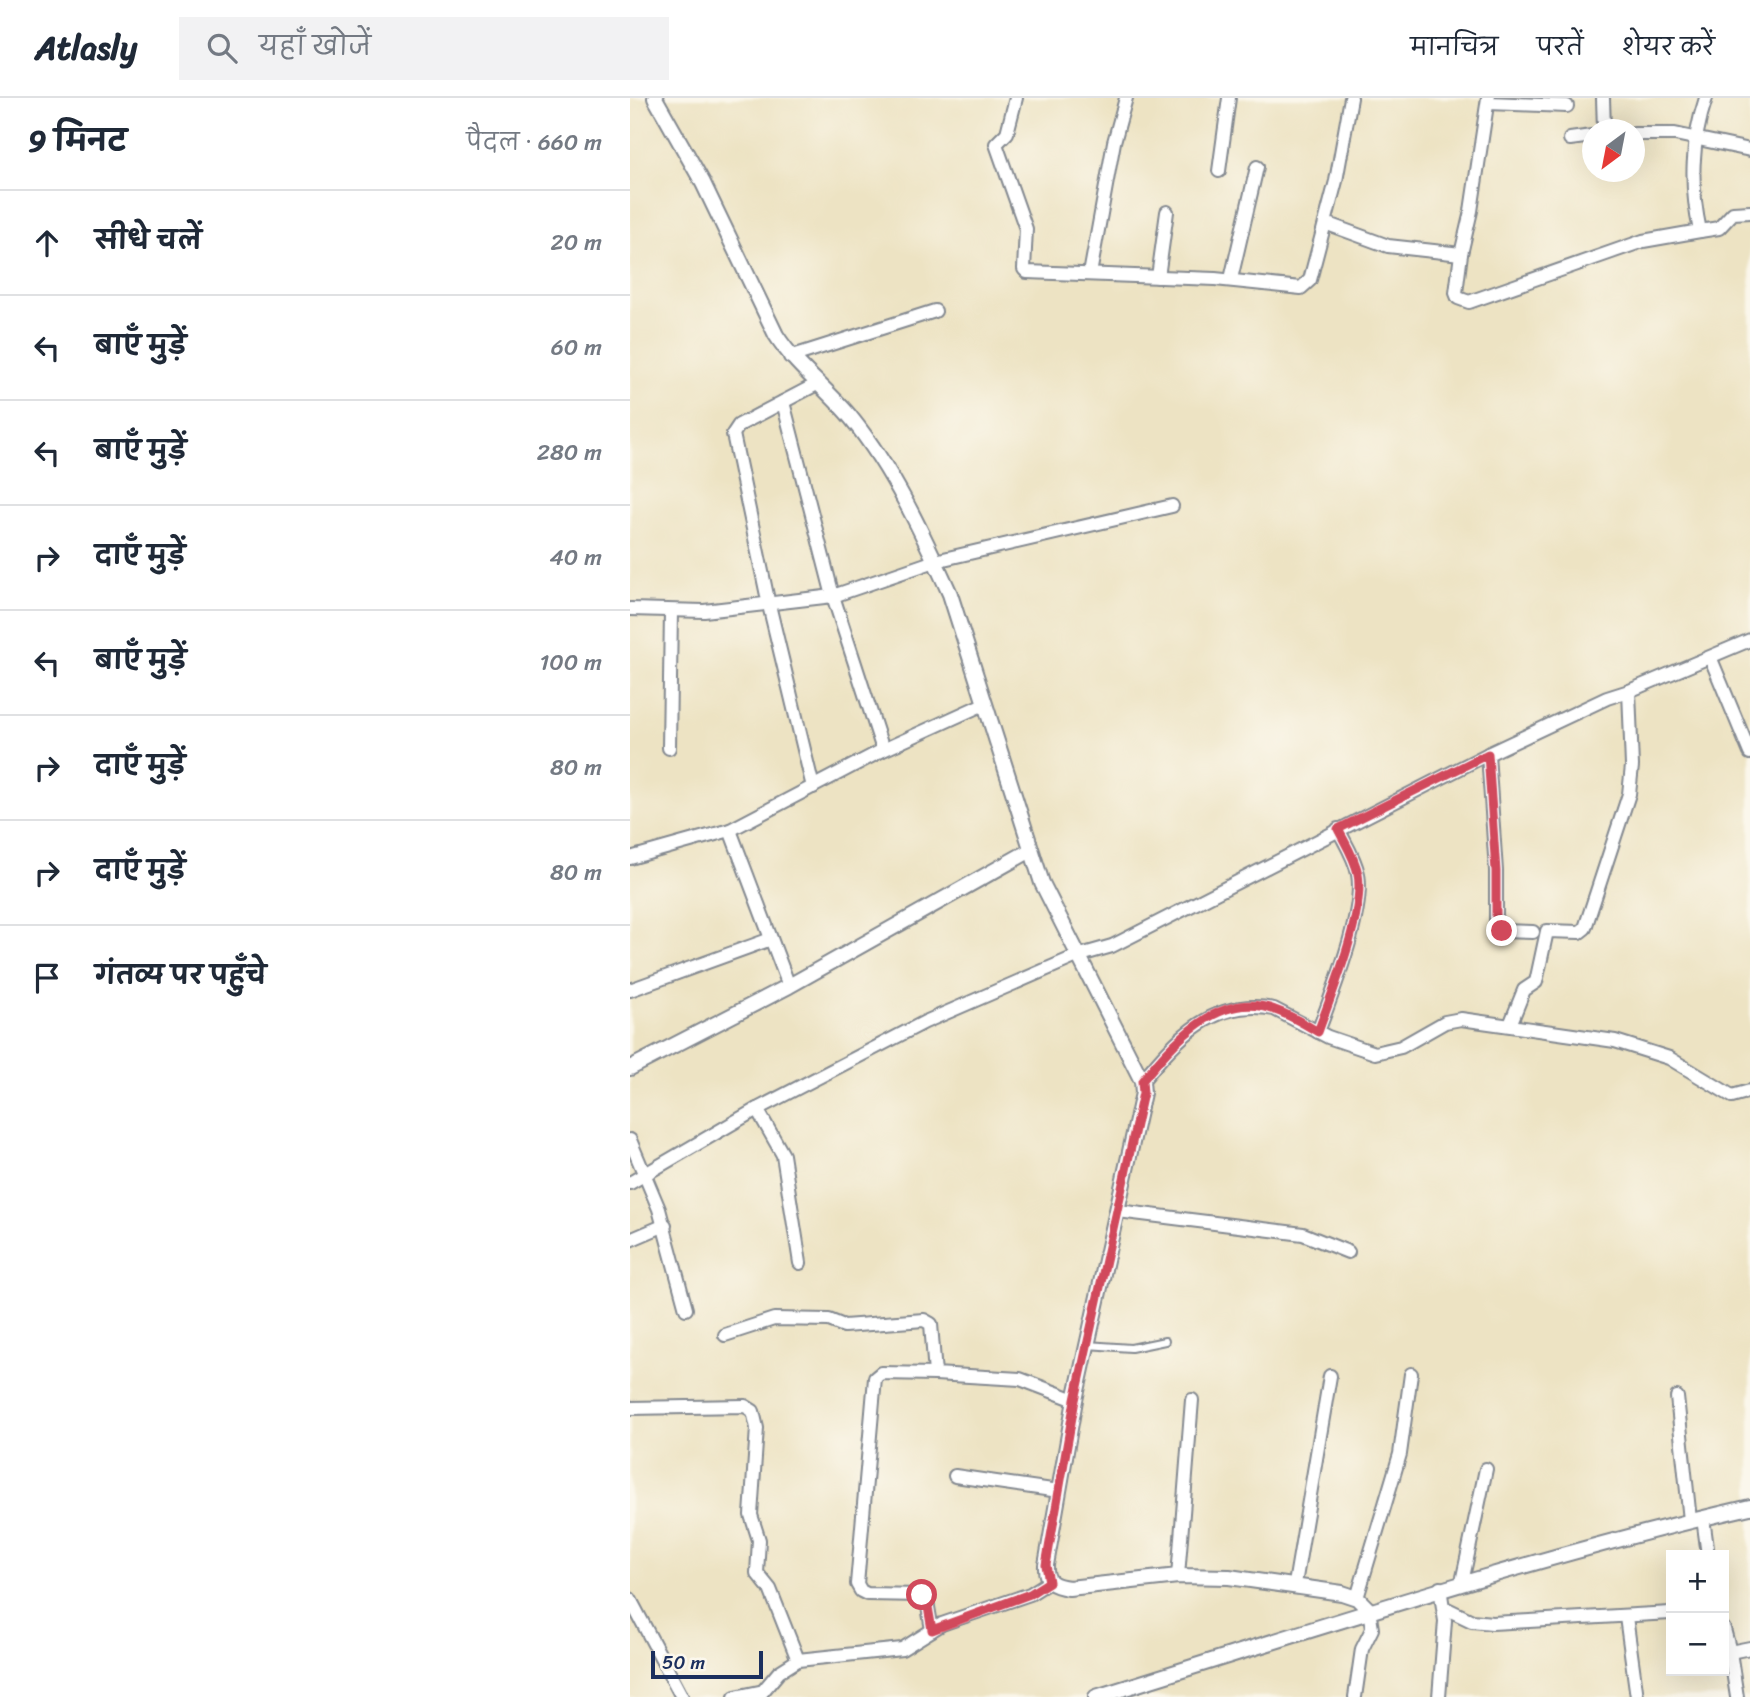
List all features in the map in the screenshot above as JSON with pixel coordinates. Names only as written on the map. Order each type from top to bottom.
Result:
[{"type":"street","points":[[655,98],[703,183],[757,299],[790,357],[855,422],[904,500],[935,561],[950,594],[1042,883],[1142,1081],[1143,1093],[1075,1400],[1046,1565],[1049,1582]]},
{"type":"street","points":[[1016,98],[1007,133],[996,144],[1027,233],[1024,269],[1030,273],[1231,279],[1305,286],[1310,280],[1325,223],[1350,98]]},
{"type":"street","points":[[1090,274],[1126,98]]},
{"type":"street","points":[[1219,171],[1229,98]]},
{"type":"street","points":[[1603,98],[1604,119]]},
{"type":"street","points":[[1700,231],[1692,190],[1695,138],[1706,98]]},
{"type":"street","points":[[1567,106],[1488,101],[1471,211],[1461,254],[1456,293],[1458,298],[1469,302],[1643,241],[1719,228],[1733,212],[1750,212]]},
{"type":"street","points":[[1645,135],[1695,138],[1750,150]]},
{"type":"street","points":[[1570,139],[1582,137]]},
{"type":"street","points":[[1231,279],[1257,167]]},
{"type":"street","points":[[1158,277],[1167,212]]},
{"type":"street","points":[[1325,223],[1388,246],[1461,254]]},
{"type":"street","points":[[790,357],[935,311]]},
{"type":"street","points":[[813,787],[769,605],[733,434],[739,425],[817,384]]},
{"type":"street","points":[[783,402],[833,596],[883,750]]},
{"type":"street","points":[[630,609],[671,611],[769,605],[833,596],[935,561],[1172,506]]},
{"type":"street","points":[[669,748],[671,611]]},
{"type":"street","points":[[630,1183],[757,1109],[956,1007],[1077,956],[1112,946],[1488,754],[1606,698],[1711,659],[1750,640]]},
{"type":"street","points":[[1711,659],[1750,753]]},
{"type":"street","points":[[1510,1025],[1524,990],[1536,982],[1547,931],[1580,932],[1585,928],[1601,871],[1629,794],[1632,756],[1629,691]]},
{"type":"street","points":[[630,858],[730,830],[883,750],[984,704]]},
{"type":"street","points":[[1488,754],[1496,871],[1496,928],[1502,931],[1533,932]]},
{"type":"street","points":[[1318,1032],[1343,963],[1359,884],[1355,864],[1338,829]]},
{"type":"street","points":[[730,830],[789,986]]},
{"type":"street","points":[[630,1068],[789,986],[1031,850]]},
{"type":"street","points":[[630,990],[771,939]]},
{"type":"street","points":[[1142,1081],[1177,1040],[1202,1020],[1229,1009],[1259,1006],[1274,1009],[1318,1032],[1375,1053],[1401,1047],[1445,1022],[1461,1019],[1625,1043],[1669,1058],[1732,1096],[1750,1091]]},
{"type":"street","points":[[757,1109],[783,1155],[800,1264]]},
{"type":"street","points":[[630,1140],[665,1225],[686,1309]]},
{"type":"street","points":[[1118,1211],[1303,1234],[1348,1251]]},
{"type":"street","points":[[630,1240],[665,1225]]},
{"type":"street","points":[[725,1335],[775,1319],[829,1320],[844,1326],[924,1320],[931,1324],[935,1374]]},
{"type":"street","points":[[932,1630],[927,1601],[922,1595],[867,1594],[861,1591],[858,1584],[875,1378],[881,1373],[1020,1379],[1075,1400]]},
{"type":"street","points":[[1357,1598],[1400,1454],[1411,1374]]},
{"type":"street","points":[[1295,1584],[1329,1376]]},
{"type":"street","points":[[1677,1397],[1697,1519],[1706,1550]]},
{"type":"street","points":[[1178,1576],[1192,1400]]},
{"type":"street","points":[[630,1408],[745,1406],[753,1411],[757,1428],[751,1515],[759,1540],[757,1573],[770,1589],[798,1660]]},
{"type":"street","points":[[1462,1582],[1486,1469]]},
{"type":"street","points":[[955,1476],[1059,1491]]},
{"type":"street","points":[[1096,1697],[1440,1588],[1750,1507]]},
{"type":"street","points":[[735,1697],[759,1695],[779,1672],[798,1660],[902,1649],[932,1630],[1030,1594],[1049,1582],[1069,1588],[1178,1576],[1295,1584],[1357,1598],[1369,1610],[1372,1629],[1363,1648],[1354,1697]]},
{"type":"street","points":[[1439,1697],[1444,1608],[1440,1588]]},
{"type":"street","points":[[630,1599],[682,1697]]},
{"type":"street","points":[[1444,1608],[1483,1622],[1666,1613]]},
{"type":"street","points":[[1626,1617],[1637,1697]]},
{"type":"street","points":[[1729,1648],[1737,1697]]},
{"type":"street","points":[[1730,1652],[1750,1648]]},
{"type":"lane","points":[[1087,1345],[1131,1348],[1165,1341]]},
{"type":"route","points":[[922,1595],[927,1601],[932,1630],[958,1618],[1030,1594],[1049,1582],[1045,1572],[1075,1400],[1143,1093],[1142,1081],[1177,1040],[1202,1020],[1229,1009],[1259,1006],[1274,1009],[1318,1032],[1343,963],[1359,884],[1355,864],[1338,829],[1488,754],[1496,871],[1496,928],[1502,931]]}]
